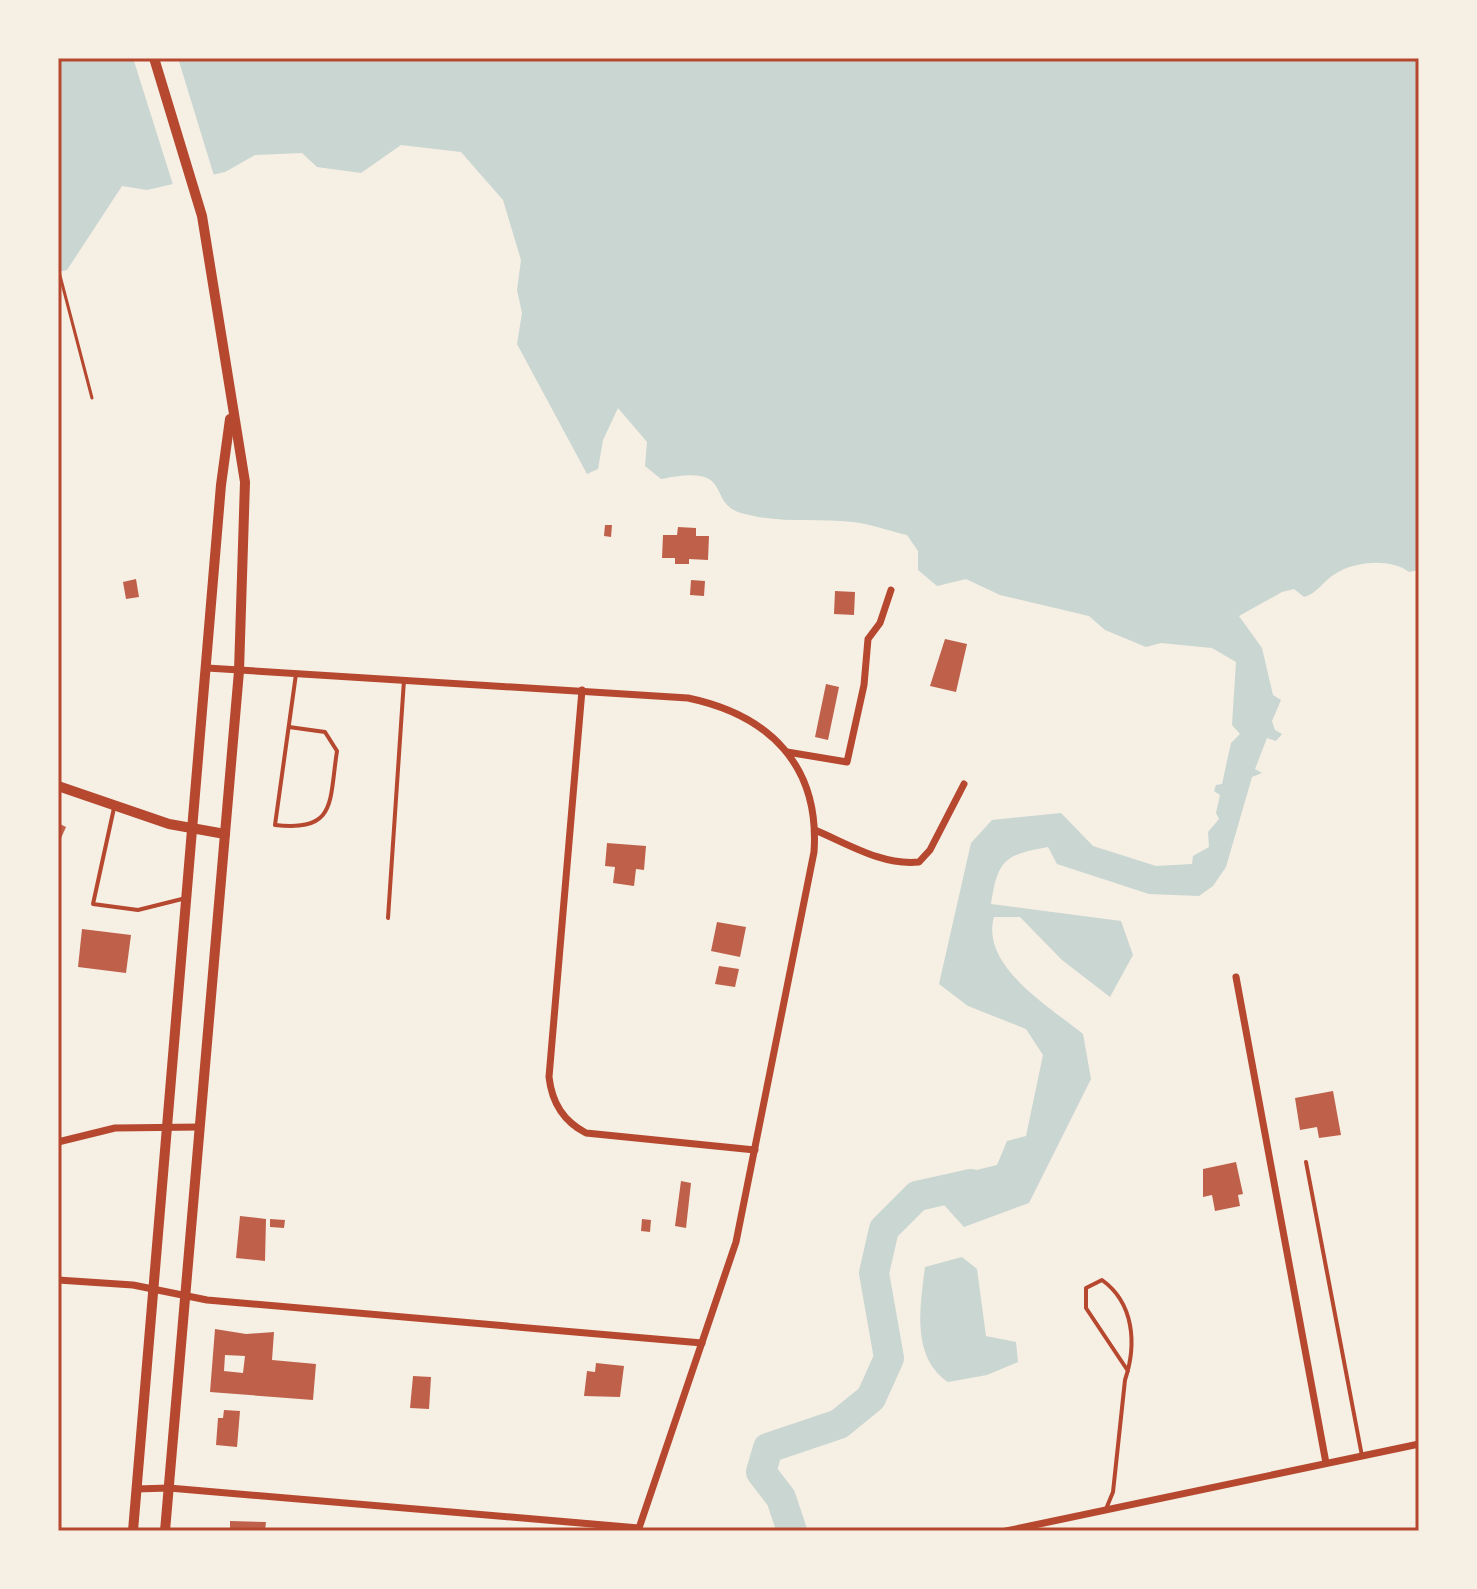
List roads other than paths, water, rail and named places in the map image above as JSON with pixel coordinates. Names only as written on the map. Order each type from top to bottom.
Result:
[{"type":"main road","points":[[154,58],[202,216],[217,290],[231,409],[245,482],[244,604],[239,671],[165,1531]]},
{"type":"main road","points":[[133,1531],[221,485],[231,409]]},
{"type":"main road","points":[[58,786],[114,808],[192,829],[225,834]]},
{"type":"street","points":[[787,752],[847,762],[864,685],[868,639],[880,623],[891,590]]},
{"type":"street","points":[[136,1489],[169,1488],[638,1530],[736,1242],[790,983],[815,830],[806,785],[787,752],[753,721],[722,705],[688,698],[582,690],[207,668]]},
{"type":"street","points":[[582,690],[549,1077],[551,1094],[570,1125],[586,1133],[755,1150]]},
{"type":"street","points":[[815,830],[873,855],[903,864],[919,862],[930,850],[964,784]]},
{"type":"street","points":[[1236,977],[1326,1463]]},
{"type":"street","points":[[58,1142],[115,1128],[200,1127]]},
{"type":"street","points":[[58,1280],[153,1289],[186,1296],[702,1343]]},
{"type":"street","points":[[1006,1531],[1419,1444]]},
{"type":"lane","points":[[289,727],[325,732],[337,751],[324,817],[315,824],[296,827],[275,825],[296,674]]},
{"type":"lane","points":[[388,918],[404,680]]},
{"type":"lane","points":[[114,808],[93,904],[138,910],[187,898]]},
{"type":"lane","points":[[1306,1162],[1362,1456]]},
{"type":"lane","points":[[1106,1509],[1113,1492],[1132,1358],[1127,1307],[1115,1289],[1102,1280],[1086,1288],[1086,1308],[1128,1371]]},
{"type":"waterway","points":[[792,1531],[781,1498],[761,1472],[768,1448],[839,1424],[871,1398],[889,1358],[874,1273],[884,1229],[917,1196],[971,1184]]}]
